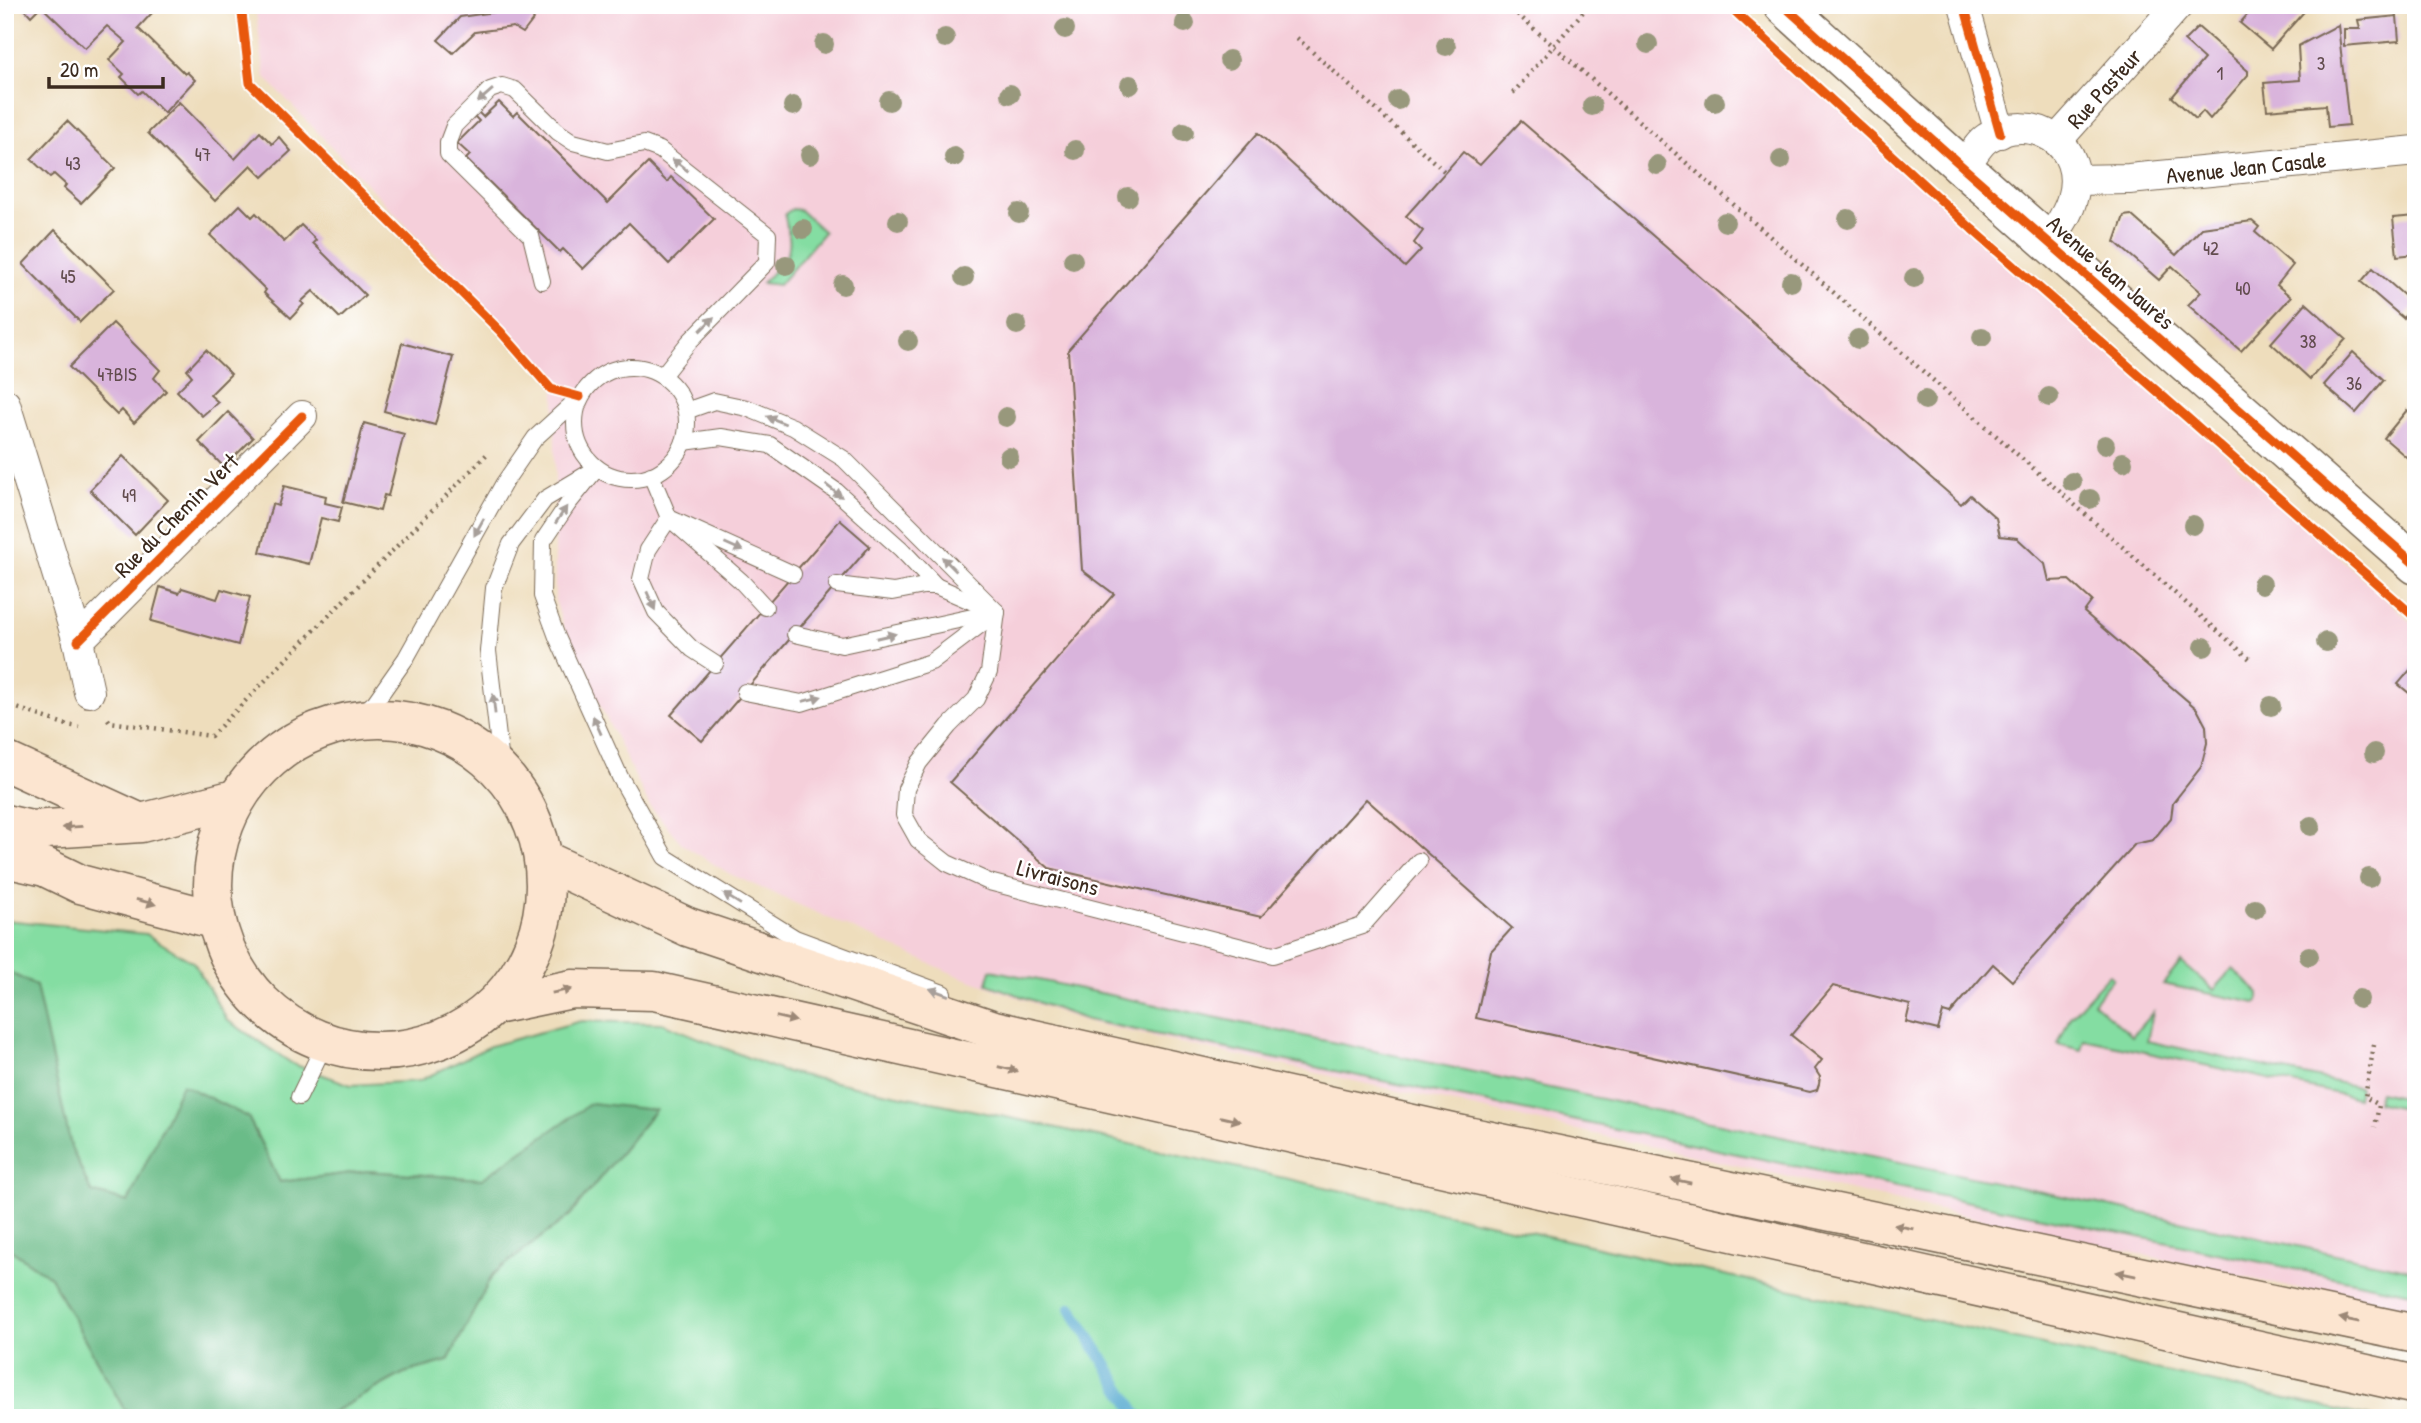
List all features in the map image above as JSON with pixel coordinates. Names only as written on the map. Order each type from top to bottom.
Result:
[{"type":"main road","points":[[354,719],[395,719],[434,727],[471,746],[502,772],[529,813],[544,860],[545,900],[537,939],[520,975],[495,1005],[458,1032],[415,1048],[370,1051],[326,1043],[275,1016],[237,972],[216,920],[218,848],[235,799],[267,761],[307,734],[354,719]]},
{"type":"main road","points":[[5,761],[141,823]]},
{"type":"main road","points":[[5,824],[31,830],[141,823],[235,799]]},
{"type":"main road","points":[[5,858],[45,867],[80,884],[216,920]]},
{"type":"main road","points":[[544,860],[688,927],[994,1030],[1453,1133],[2416,1334]]},
{"type":"main road","points":[[5,884],[80,884]]},
{"type":"main road","points":[[495,1005],[572,989],[654,991],[2416,1385]]},
{"type":"street","name":"Avenue Jean Jaurès","points":[[1783,5],[1964,168],[2416,565]]},
{"type":"street","points":[[1964,5],[2000,133],[1985,139],[1964,168]]},
{"type":"street","name":"Rue Pasteur","points":[[2057,139],[2178,5]]},
{"type":"street","name":"Rue Pasteur","points":[[2000,133],[2027,127],[2057,139],[2072,159],[2075,180]]},
{"type":"street","name":"Avenue Jean Casale","points":[[2075,180],[2129,179],[2416,151]]},
{"type":"street","points":[[2049,242],[2072,200],[2075,180]]},
{"type":"street","points":[[5,404],[78,640],[89,692]]},
{"type":"street","name":"Rue du Chemin Vert","points":[[78,640],[302,416]]},
{"type":"lane","points":[[542,281],[531,236],[448,154],[448,142],[454,126],[490,90],[502,86],[515,90],[558,132],[573,142],[608,151],[644,144],[660,149],[768,234],[767,262],[689,342],[662,376]]},
{"type":"lane","points":[[354,719],[375,702],[406,659],[504,483],[535,438],[580,397],[590,384],[603,374],[618,368],[646,369],[662,376],[674,387],[685,411],[687,426],[684,442],[676,456],[665,467],[651,475],[632,479],[614,476],[597,468],[584,454],[576,436],[575,416],[580,397]]},
{"type":"lane","points":[[685,411],[714,401],[747,408],[793,427],[844,459],[997,612]]},
{"type":"lane","points":[[684,442],[721,437],[770,445],[836,491],[901,549],[936,586]]},
{"type":"lane","points":[[502,772],[488,652],[494,588],[511,544],[545,499],[597,468]]},
{"type":"lane","points":[[597,468],[543,541],[542,596],[557,637],[620,777],[665,857],[795,939],[957,998]]},
{"type":"lane","points":[[651,475],[669,518],[741,581],[765,607]]},
{"type":"lane","points":[[669,518],[793,573]]},
{"type":"lane","points":[[669,518],[648,550],[641,579],[656,612],[691,649],[715,664]]},
{"type":"lane","points":[[838,585],[893,592],[936,586],[997,612]]},
{"type":"lane","points":[[795,634],[842,645],[997,612]]},
{"type":"lane","points":[[745,692],[802,703],[931,662],[997,612]]},
{"type":"lane","name":"Livraisons","points":[[997,612],[989,672],[976,699],[949,726],[919,763],[906,789],[904,815],[918,840],[947,863],[989,882],[1273,955],[1362,926],[1419,861]]},
{"type":"lane","points":[[1031,1022],[1119,1048],[1453,1133]]},
{"type":"lane","points":[[299,1097],[326,1043]]},
{"type":"path","points":[[1507,5],[2252,661]]},
{"type":"path","points":[[1513,93],[1589,5]]},
{"type":"path","points":[[1297,38],[1445,173]]},
{"type":"path","points":[[99,725],[110,722],[211,736],[493,449]]},
{"type":"path","points":[[89,692],[110,722]]},
{"type":"path","points":[[5,705],[67,725],[88,728]]},
{"type":"path","points":[[2374,1045],[2365,1097],[2379,1105],[2375,1127]]},
{"type":"shaded area","points":[[255,5],[1725,5],[2416,626],[2416,1315],[1086,1022],[956,975],[730,874],[683,845],[649,805],[567,638],[555,600],[555,382],[265,77]]},
{"type":"green space","points":[[792,209],[800,210],[824,232],[779,285],[762,283],[786,257],[790,244],[785,214]]},
{"type":"green space","points":[[5,920],[146,934],[194,963],[227,1020],[293,1064],[351,1085],[419,1081],[490,1046],[581,1021],[662,1023],[781,1071],[1030,1122],[2374,1418],[322,1418],[404,1373],[448,1361],[493,1274],[570,1215],[655,1110],[591,1104],[482,1179],[367,1171],[280,1182],[248,1117],[128,1202],[91,1192],[71,1147],[36,987],[5,970]]},
{"type":"green space","points":[[2181,962],[2214,990],[2233,969],[2259,993],[2259,1001],[2256,1003],[2163,984]]},
{"type":"green space","points":[[5,970],[36,986],[71,1147],[91,1192],[128,1202],[182,1084],[248,1117],[280,1182],[367,1171],[482,1179],[591,1103],[655,1110],[570,1215],[493,1274],[448,1361],[404,1373],[322,1418],[141,1418],[124,1409],[50,1277],[5,1246]]},
{"type":"green space","points":[[991,970],[2416,1271],[2416,1294],[1087,1020],[987,984]]},
{"type":"green space","points":[[2109,975],[2113,978],[2093,1002],[2132,1036],[2153,1012],[2147,1041],[2359,1087],[2357,1098],[2084,1039],[2081,1050],[2058,1044],[2070,1017]]},
{"type":"green space","points":[[2379,1092],[2416,1100],[2416,1111],[2376,1102]]},
{"type":"green space","points":[[5,1246],[50,1277],[124,1409],[141,1418],[5,1418]]},
{"type":"building","points":[[21,5],[144,5],[152,13],[138,28],[185,74],[187,72],[195,80],[164,113],[142,91],[138,94],[121,77],[124,74],[109,60],[126,42],[107,26],[85,48],[41,6],[31,16]]},
{"type":"building","points":[[2256,5],[2310,5],[2271,49],[2240,23]]},
{"type":"building","points":[[531,7],[539,12],[523,33],[513,27],[475,32],[453,53],[438,40],[460,17]]},
{"type":"building","points":[[2397,16],[2399,41],[2344,46],[2344,29],[2360,29],[2358,20]]},
{"type":"building","points":[[2338,25],[2349,125],[2328,127],[2326,105],[2267,110],[2264,83],[2300,80],[2298,46]]},
{"type":"building","points":[[2198,27],[2248,71],[2248,75],[2210,119],[2203,111],[2196,119],[2172,97],[2204,59],[2184,41]]},
{"type":"building","points":[[179,102],[235,159],[260,132],[272,144],[279,137],[291,151],[263,177],[251,165],[215,201],[148,133]]},
{"type":"building","points":[[499,102],[513,116],[517,112],[608,203],[648,163],[667,182],[671,177],[714,219],[669,264],[629,223],[583,269],[563,249],[560,252],[466,159],[470,155],[457,143],[479,121],[474,116],[478,112],[483,117]]},
{"type":"building","points":[[67,121],[115,168],[81,203],[64,188],[66,185],[54,174],[50,177],[31,159]]},
{"type":"building","points":[[1521,121],[1961,504],[1970,495],[1996,518],[2000,536],[2017,538],[2045,564],[2049,581],[2069,580],[2092,601],[2084,612],[2197,709],[2206,726],[2207,743],[2201,767],[2173,803],[2171,818],[2153,840],[2135,844],[2012,981],[1993,964],[1950,1014],[1943,1012],[1938,1030],[1906,1022],[1910,1005],[1833,986],[1791,1035],[1822,1060],[1815,1069],[1820,1077],[1817,1090],[1810,1092],[1476,1018],[1491,951],[1512,928],[1366,799],[1261,917],[1049,868],[950,782],[1114,594],[1082,570],[1068,350],[1258,133],[1405,267],[1421,250],[1414,243],[1423,231],[1406,216],[1463,152],[1480,165]]},
{"type":"building","points":[[240,205],[252,217],[256,213],[284,242],[301,225],[316,240],[313,243],[365,295],[340,318],[313,291],[301,302],[304,304],[291,318],[210,235]]},
{"type":"building","points":[[2131,215],[2176,255],[2202,228],[2252,221],[2259,227],[2255,232],[2293,265],[2277,285],[2291,297],[2241,351],[2188,305],[2201,292],[2172,266],[2159,280],[2115,242],[2124,216]]},
{"type":"building","points":[[2416,216],[2416,254],[2397,256],[2393,218]]},
{"type":"building","points":[[55,230],[114,289],[80,322],[23,264]]},
{"type":"building","points":[[2373,268],[2415,305],[2403,318],[2361,282]]},
{"type":"building","points":[[2306,303],[2346,339],[2310,379],[2271,343]]},
{"type":"building","points":[[113,323],[160,370],[154,378],[166,391],[134,423],[122,410],[117,415],[69,367]]},
{"type":"building","points":[[402,343],[453,357],[435,425],[384,411]]},
{"type":"building","points":[[206,350],[231,374],[210,395],[218,402],[202,416],[177,391],[192,376],[187,370]]},
{"type":"building","points":[[2353,352],[2384,380],[2356,413],[2324,385]]},
{"type":"building","points":[[2407,410],[2416,418],[2416,458],[2412,462],[2384,438]]},
{"type":"building","points":[[228,412],[253,438],[224,467],[199,442]]},
{"type":"building","points":[[364,423],[404,434],[388,496],[384,495],[380,511],[343,502]]},
{"type":"building","points":[[123,456],[168,500],[135,535],[90,490]]},
{"type":"building","points":[[284,486],[326,496],[325,503],[342,507],[338,522],[321,518],[309,564],[260,552],[272,504],[278,506]]},
{"type":"building","points":[[840,520],[870,546],[702,741],[671,715]]},
{"type":"building","points":[[160,587],[179,593],[182,588],[217,599],[221,589],[250,597],[238,645],[151,621]]},
{"type":"building","points":[[2416,663],[2416,685],[2409,693],[2398,684]]},
{"type":"waterway","points":[[1071,1308],[1139,1418]]},
{"type":"cycle path","points":[[241,5],[250,83],[500,331],[551,389],[580,397]]},
{"type":"cycle path","points":[[1728,5],[1972,229],[2416,618]]},
{"type":"cycle path","points":[[1783,5],[1964,168],[2416,565]]},
{"type":"cycle path","points":[[1964,5],[2000,133]]},
{"type":"cycle path","points":[[78,641],[302,416]]}]
